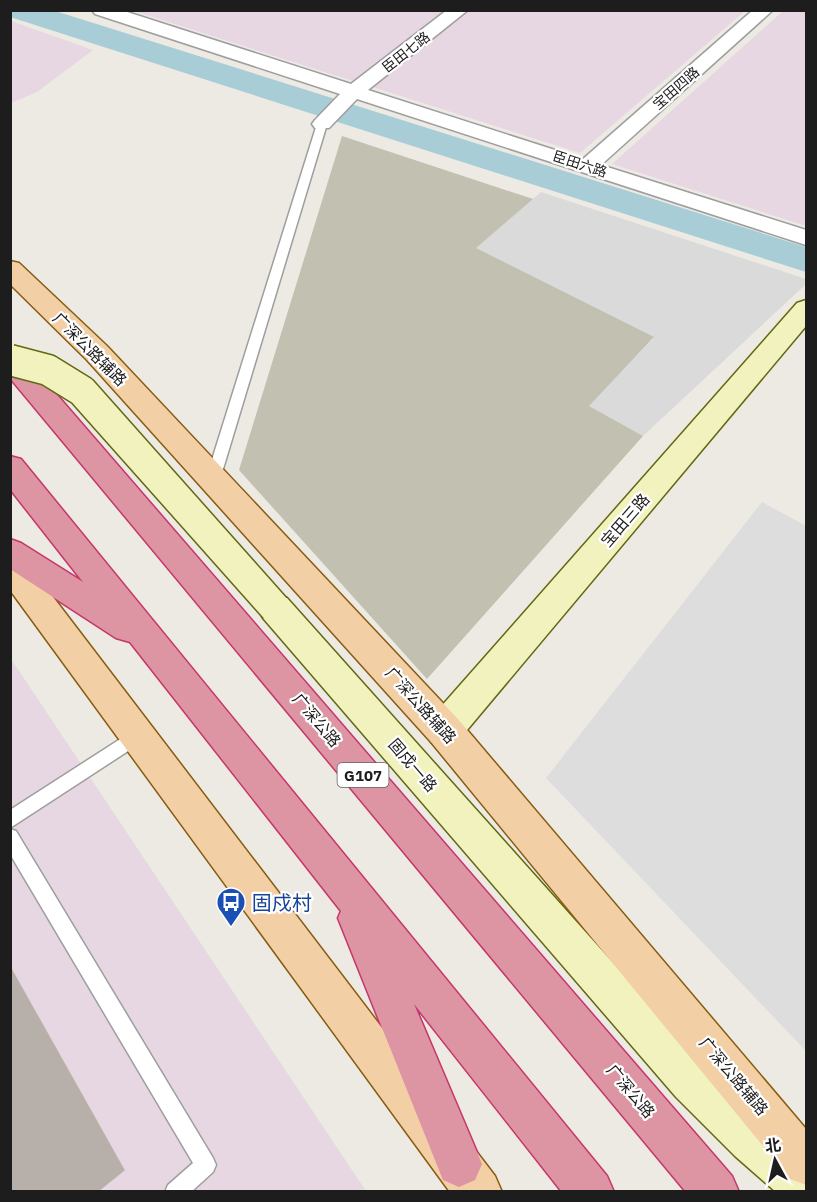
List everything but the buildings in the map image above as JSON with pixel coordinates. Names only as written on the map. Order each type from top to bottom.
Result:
[{"type":"highway","name":"广深公路","points":[[10,359],[716,1191]]},
{"type":"highway","points":[[10,467],[591,1191]]},
{"type":"highway","points":[[10,552],[151,643]]},
{"type":"highway","points":[[344,883],[466,1182]]},
{"type":"main road","name":"广深公路辅路","points":[[10,269],[97,353],[444,730],[807,1163]]},
{"type":"main road","points":[[10,564],[139,735],[466,1182]]},
{"type":"street","name":"臣田六路","points":[[101,10],[352,93],[587,166],[807,238]]},
{"type":"street","points":[[135,22],[152,10]]},
{"type":"street","name":"臣田七路","points":[[322,124],[352,93],[459,10]]},
{"type":"street","name":"宝田四路","points":[[587,166],[764,10]]},
{"type":"street","name":"宝田三路","points":[[444,730],[807,309]]},
{"type":"street","name":"固戍一路","points":[[10,359],[36,364],[60,375],[82,391],[692,1082],[751,1140],[807,1188]]},
{"type":"lane","points":[[213,479],[322,124]]},
{"type":"lane","points":[[10,820],[139,735]]},
{"type":"lane","points":[[10,837],[206,1165],[175,1191]]},
{"type":"shaded area","points":[[134,11],[451,11],[359,83]]},
{"type":"shaded area","points":[[465,11],[745,11],[580,153],[369,86]]},
{"type":"shaded area","points":[[783,11],[806,11],[806,226],[612,164]]},
{"type":"shaded area","points":[[11,21],[93,50],[37,92],[11,103]]},
{"type":"shaded area","points":[[342,136],[533,199],[476,248],[654,337],[589,406],[643,436],[427,679],[239,470]]},
{"type":"shaded area","points":[[541,192],[806,279],[806,284],[643,436],[588,406],[654,338],[475,248]]},
{"type":"shaded area","points":[[762,502],[806,526],[806,1051],[546,778]]},
{"type":"shaded area","points":[[11,659],[366,1191],[11,1191]]},
{"type":"waterway","points":[[20,10],[806,260]]},
{"type":"place","name":"固戍村","points":[[231,928]]}]
